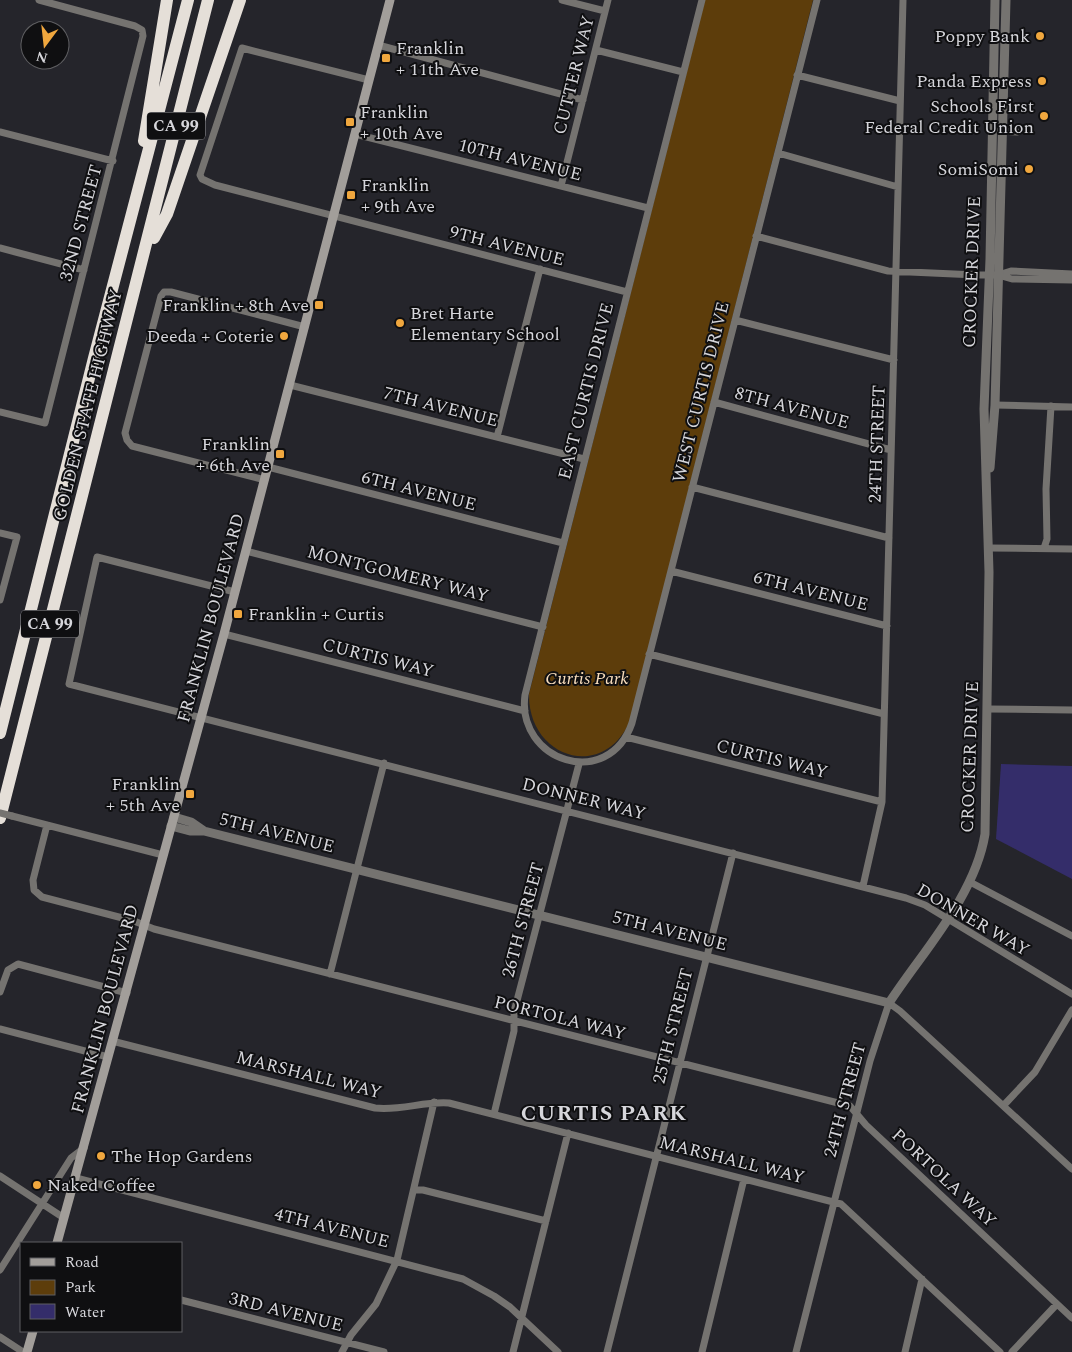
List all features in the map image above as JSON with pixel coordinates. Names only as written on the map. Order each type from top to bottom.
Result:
[{"type":"highway","points":[[131,220],[167,0]]},
{"type":"highway","name":"GOLDEN STATE HIGHWAY","points":[[0,733],[94,358],[188,0]]},
{"type":"highway","name":"GOLDEN STATE HIGHWAY","points":[[6,817],[208,0]]},
{"type":"highway","points":[[145,253],[167,214],[240,0]]},
{"type":"main road","name":"FRANKLIN BOULEVARD","points":[[57,1242],[85,1148],[112,1041],[127,993],[172,822],[202,718],[390,0]]},
{"type":"main road","points":[[27,1352],[33,1332]]},
{"type":"street","name":"32ND STREET","points":[[0,412],[45,423],[141,52],[142,30],[39,0]]},
{"type":"street","points":[[562,0],[605,11]]},
{"type":"street","name":"CUTTER WAY","points":[[561,186],[608,0]]},
{"type":"street","name":"EAST CURTIS DRIVE","points":[[579,764],[562,759],[541,744],[534,736],[525,711],[525,695],[702,0]]},
{"type":"street","name":"WEST CURTIS DRIVE","points":[[579,764],[607,756],[626,737],[632,723],[816,0]]},
{"type":"street","name":"24TH STREET","points":[[863,886],[882,802],[903,0]]},
{"type":"street","name":"CROCKER DRIVE","points":[[987,486],[995,405],[992,131],[995,0]]},
{"type":"street","name":"CROCKER DRIVE","points":[[888,1003],[970,882],[979,860],[985,834],[989,548],[984,409],[1002,131],[1006,0]]},
{"type":"street","points":[[378,45],[583,100]]},
{"type":"street","name":"9TH AVENUE","points":[[369,80],[242,48],[200,175],[202,180],[334,218],[627,292]]},
{"type":"street","points":[[596,50],[683,72]]},
{"type":"street","points":[[797,75],[900,101]]},
{"type":"street","points":[[992,131],[1017,132]]},
{"type":"street","points":[[0,132],[113,161]]},
{"type":"street","name":"10TH AVENUE","points":[[355,134],[648,208]]},
{"type":"street","points":[[778,153],[898,186]]},
{"type":"street","points":[[756,236],[896,272],[993,275],[1012,279],[1072,280]]},
{"type":"street","points":[[0,248],[84,270]]},
{"type":"street","points":[[497,437],[540,269]]},
{"type":"street","points":[[993,275],[1011,271],[1072,274]]},
{"type":"street","points":[[265,480],[132,446],[127,440],[125,433],[127,424],[161,296],[164,292],[171,292],[305,327]]},
{"type":"street","points":[[735,320],[894,360]]},
{"type":"street","name":"7TH AVENUE","points":[[290,385],[584,459]]},
{"type":"street","name":"8TH AVENUE","points":[[714,402],[891,450]]},
{"type":"street","points":[[995,405],[1072,407]]},
{"type":"street","points":[[1044,548],[1047,539],[1046,488],[1051,406]]},
{"type":"street","name":"6TH AVENUE","points":[[268,467],[563,543]]},
{"type":"street","points":[[692,487],[889,538]]},
{"type":"street","points":[[0,533],[17,537],[0,600]]},
{"type":"street","points":[[989,548],[1072,549]]},
{"type":"street","name":"MONTGOMERY WAY","points":[[246,551],[543,627]]},
{"type":"street","name":"DONNER WAY","points":[[235,592],[97,557],[68,684],[384,763],[917,901],[1072,994]]},
{"type":"street","name":"6TH AVENUE","points":[[671,571],[886,626]]},
{"type":"street","name":"CURTIS WAY","points":[[224,634],[525,711]]},
{"type":"street","points":[[649,654],[884,714]]},
{"type":"street","points":[[988,709],[1072,710]]},
{"type":"street","name":"CURTIS WAY","points":[[626,737],[882,802]]},
{"type":"street","points":[[330,974],[384,763]]},
{"type":"street","name":"26TH STREET","points":[[494,1114],[514,1031],[514,1012],[541,916],[579,764]]},
{"type":"street","points":[[0,813],[6,817],[47,825],[163,855]]},
{"type":"street","name":"5TH AVENUE","points":[[172,822],[190,831],[204,831],[888,1003],[900,1011],[1072,1169]]},
{"type":"street","name":"PORTOLA WAY","points":[[47,825],[33,880],[34,890],[42,897],[330,974],[850,1106],[856,1114],[1072,1318]]},
{"type":"street","name":"25TH STREET","points":[[608,1352],[655,1156],[733,853]]},
{"type":"street","points":[[970,882],[1072,936]]},
{"type":"street","points":[[0,992],[8,970],[18,964],[127,993]]},
{"type":"street","name":"24TH STREET","points":[[796,1352],[856,1114],[888,1003]]},
{"type":"street","points":[[1004,1105],[1043,1061],[1072,1010]]},
{"type":"street","points":[[0,1030],[108,1057]]},
{"type":"street","name":"MARSHALL WAY","points":[[112,1041],[375,1108],[399,1109],[434,1102],[449,1103],[841,1204],[1000,1352]]},
{"type":"street","points":[[342,1352],[346,1342],[376,1304],[397,1260],[434,1102]]},
{"type":"street","points":[[513,1352],[568,1133]]},
{"type":"street","points":[[0,1270],[37,1215],[41,1203],[71,1158],[85,1148]]},
{"type":"street","points":[[0,1176],[64,1218]]},
{"type":"street","name":"4TH AVENUE","points":[[76,1178],[397,1260],[463,1279],[494,1296],[522,1318],[558,1352]]},
{"type":"street","points":[[702,1352],[744,1179]]},
{"type":"street","points":[[414,1190],[423,1190],[546,1221]]},
{"type":"street","points":[[905,1352],[922,1279]]},
{"type":"street","name":"3RD AVENUE","points":[[182,1300],[384,1352]]},
{"type":"street","points":[[1012,1352],[1057,1304]]},
{"type":"street","points":[[0,1337],[23,1352]]},
{"type":"green space","name":"Curtis Park","points":[[705,0],[813,0],[630,721],[618,740],[603,752],[586,756],[569,754],[553,747],[541,734],[532,716],[529,694]]},
{"type":"water","points":[[1001,764],[1072,766],[1072,879],[996,839]]},
{"type":"place","name":"Poppy Bank","points":[[1040,36]]},
{"type":"place","name":"Franklin + 11th Ave","points":[[386,58]]},
{"type":"place","name":"Panda Express","points":[[1042,81]]},
{"type":"place","name":"Schools First Federal Credit Union","points":[[1044,116]]},
{"type":"place","name":"Franklin + 10th Ave","points":[[350,122]]},
{"type":"place","name":"SomiSomi","points":[[1029,169]]},
{"type":"place","name":"Franklin + 9th Ave","points":[[351,195]]},
{"type":"place","name":"Franklin + 8th Ave","points":[[319,305]]},
{"type":"place","name":"Bret Harte Elementary School","points":[[400,323]]},
{"type":"place","name":"Deeda + Coterie","points":[[284,336]]},
{"type":"place","name":"Franklin + 6th Ave","points":[[280,454]]},
{"type":"place","name":"Franklin + Curtis","points":[[238,614]]},
{"type":"place","name":"Franklin + 5th Ave","points":[[190,794]]},
{"type":"place","name":"The Hop Gardens","points":[[101,1156]]},
{"type":"place","name":"Naked Coffee","points":[[37,1185]]},
{"type":"district","name":"CURTIS PARK","points":[[604,1113]]}]
